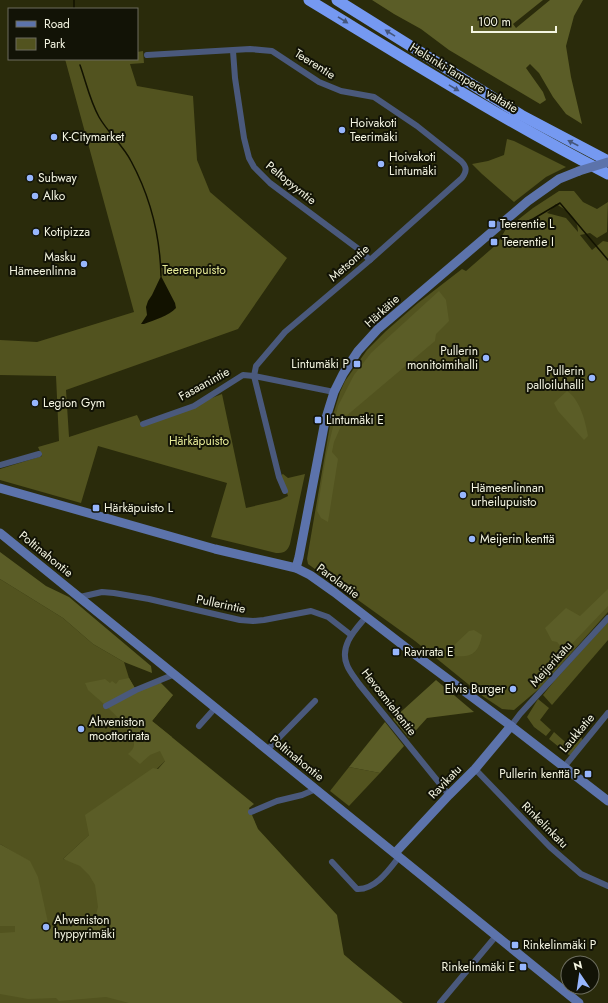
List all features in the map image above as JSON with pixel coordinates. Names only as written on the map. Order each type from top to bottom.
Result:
[{"type":"highway","name":"Helsinki-Tampere valtatie","points":[[309,0],[460,92],[608,174]]},
{"type":"highway","name":"Helsinki-Tampere valtatie","points":[[336,0],[521,115],[608,161]]},
{"type":"main road","name":"Härkätie","points":[[296,568],[325,421],[334,392],[343,374],[358,351],[378,330],[528,201],[559,179],[608,161]]},
{"type":"main road","name":"Parolantie","points":[[0,488],[215,549],[296,568],[310,574],[608,801]]},
{"type":"main road","name":"Poltinahontie","points":[[0,533],[579,1003]]},
{"type":"main road","name":"Ravikatu","points":[[397,855],[449,795],[475,769],[511,726]]},
{"type":"street","name":"Teerentie","points":[[148,55],[250,49],[272,50],[319,82],[341,91],[374,97],[417,126],[461,161],[464,165],[466,173]]},
{"type":"street","name":"Peltopyyntie","points":[[233,51],[235,78],[244,138],[249,158],[254,167],[270,183],[357,248],[370,260]]},
{"type":"street","name":"Metsontie","points":[[254,376],[256,366],[285,332],[370,260],[466,173]]},
{"type":"street","name":"Fasaanintie","points":[[143,424],[194,406],[243,375],[254,376]]},
{"type":"street","points":[[285,491],[279,477],[254,376],[334,392]]},
{"type":"street","points":[[0,466],[39,454]]},
{"type":"street","name":"Pullerintie","points":[[80,597],[102,592],[114,593],[149,599],[240,620],[253,621],[311,611],[328,617],[351,635]]},
{"type":"street","name":"Hevosmiehentie","points":[[366,617],[351,635],[345,651],[347,666],[358,684],[449,795]]},
{"type":"street","name":"Meijerikatu","points":[[511,726],[520,714],[608,618]]},
{"type":"street","points":[[106,706],[136,690],[175,674]]},
{"type":"street","points":[[267,750],[315,701]]},
{"type":"street","points":[[199,726],[216,707]]},
{"type":"street","name":"Laukkatie","points":[[564,767],[608,713]]},
{"type":"street","name":"Rinkelinkatu","points":[[475,769],[550,847],[581,874],[608,886]]},
{"type":"street","points":[[251,812],[277,801],[302,795],[316,789]]},
{"type":"street","points":[[332,862],[357,889],[362,889],[376,882],[383,876],[397,855]]},
{"type":"street","points":[[440,1003],[496,936]]},
{"type":"green space","name":"Teerenpuisto","points":[[143,51],[144,63],[130,64],[137,86],[193,96],[197,160],[210,192],[287,258],[238,329],[66,390],[69,437],[137,415],[142,425],[222,394],[246,508],[280,500],[288,496],[281,475],[283,474],[288,478],[305,474],[290,544],[288,549],[283,552],[276,553],[211,537],[227,483],[98,446],[81,503],[0,480],[0,469],[42,456],[38,447],[59,441],[56,376],[0,375],[0,340],[37,342],[134,312],[65,60],[138,60],[138,52]]},
{"type":"green space","points":[[507,139],[566,167],[546,177],[514,202],[472,164],[488,161],[504,155]]},
{"type":"green space","name":"Hämeenlinnan urheilupuisto","points":[[559,191],[574,191],[583,202],[597,209],[608,202],[607,232],[597,238],[590,233],[580,235],[592,250],[603,241],[608,242],[608,612],[541,687],[514,710],[502,709],[484,697],[415,641],[308,564],[307,559],[330,425],[345,381],[367,350],[386,331],[418,303],[462,269],[466,271],[497,244],[506,229],[533,208]],"holes":[[[556,204],[572,215],[578,227],[578,232],[566,218],[547,213]]]},
{"type":"green space","points":[[0,579],[63,618],[93,644],[124,662],[129,678],[136,690],[173,695],[152,721],[172,737],[165,761],[63,859],[70,861],[258,877],[398,1003],[0,1003],[0,926],[7,926],[30,862],[0,844]]},
{"type":"green space","points":[[608,622],[608,640],[552,705],[543,695]]},
{"type":"green space","points":[[538,699],[549,708],[540,720],[551,730],[546,736],[534,727],[527,717]]},
{"type":"green space","points":[[554,732],[572,748],[581,737],[583,741],[571,755],[569,755],[549,739]]},
{"type":"green space","points":[[349,767],[380,773],[349,806],[330,791]]},
{"type":"shaded area","points":[[372,0],[543,0],[513,24],[516,28],[550,0],[583,0],[574,16],[566,46],[571,77],[582,124],[566,114],[553,97],[539,73],[530,64],[526,68],[543,92],[546,100],[540,104],[449,50],[421,29]]},
{"type":"shaded area","points":[[161,276],[175,303],[176,308],[161,318],[141,324],[147,315],[146,307],[148,301]]},
{"type":"shaded area","points":[[439,291],[446,300],[449,321],[436,334],[435,341],[345,417],[334,442],[332,452],[338,459],[328,522],[321,518],[317,511],[326,456],[338,406],[354,375],[371,353]]},
{"type":"shaded area","points":[[567,391],[579,405],[588,436],[584,440],[558,411],[554,403]]},
{"type":"shaded area","points":[[0,552],[46,586],[69,597],[151,666],[152,673],[124,662],[93,644],[63,618],[0,579]]},
{"type":"shaded area","points":[[608,589],[608,606],[565,651],[557,642],[552,641],[545,628],[566,608],[580,616]]},
{"type":"shaded area","points":[[474,630],[482,635],[477,649],[467,656],[456,656],[450,649],[469,631]]},
{"type":"shaded area","points":[[129,678],[136,690],[159,681],[173,695],[152,721],[254,804],[249,808],[258,829],[337,915],[344,955],[403,1003],[129,1003],[106,997],[59,1001],[56,998],[28,999],[0,994],[0,933],[15,932],[15,926],[0,926],[0,844],[30,861],[38,877],[49,927],[93,925],[98,907],[95,885],[89,875],[80,866],[63,859],[89,835],[85,815],[153,768],[158,769],[165,761],[160,751],[150,755],[140,764],[128,754],[133,749],[134,744],[133,738],[129,731],[116,715],[88,690],[85,683],[105,679],[110,683],[112,681],[116,684],[119,680]]},
{"type":"shaded area","points":[[436,680],[474,712],[427,718],[409,738],[393,719]]},
{"type":"shaded area","points":[[385,722],[404,746],[380,773],[349,767]]},
{"type":"waterway","points":[[74,0],[74,8]]},
{"type":"waterway","points":[[80,65],[99,117],[128,155],[144,189],[153,217],[159,246],[161,276]]},
{"type":"waterway","points":[[519,225],[533,219],[560,203],[608,260]]},
{"type":"place","name":"Hoivakoti Teerimäki","points":[[342,130]]},
{"type":"place","name":"K-Citymarket","points":[[54,137]]},
{"type":"place","name":"Hoivakoti Lintumäki","points":[[381,164]]},
{"type":"place","name":"Subway","points":[[30,178]]},
{"type":"place","name":"Alko","points":[[35,196]]},
{"type":"place","name":"Teerentie L","points":[[492,224]]},
{"type":"place","name":"Kotipizza","points":[[36,232]]},
{"type":"place","name":"Teerentie I","points":[[494,242]]},
{"type":"place","name":"Masku Hämeenlinna","points":[[84,264]]},
{"type":"place","name":"Pullerin monitoimihalli","points":[[486,358]]},
{"type":"place","name":"Lintumäki P","points":[[357,364]]},
{"type":"place","name":"Pullerin palloiluhalli","points":[[592,378]]},
{"type":"place","name":"Legion Gym","points":[[35,403]]},
{"type":"place","name":"Lintumäki E","points":[[318,420]]},
{"type":"place","name":"Hämeenlinnan urheilupuisto","points":[[463,495]]},
{"type":"place","name":"Härkäpuisto L","points":[[96,508]]},
{"type":"place","name":"Meijerin kenttä","points":[[472,539]]},
{"type":"place","name":"Ravirata E","points":[[396,652]]},
{"type":"place","name":"Elvis Burger","points":[[513,689]]},
{"type":"place","name":"Ahveniston moottorirata","points":[[81,729]]},
{"type":"place","name":"Pullerin kenttä P","points":[[588,774]]},
{"type":"place","name":"Ahveniston hyppyrimäki","points":[[46,927]]},
{"type":"place","name":"Rinkelinmäki P","points":[[515,945]]},
{"type":"place","name":"Rinkelinmäki E","points":[[523,967]]},
{"type":"park label","name":"Härkäpuisto","points":[[199,441]]}]
